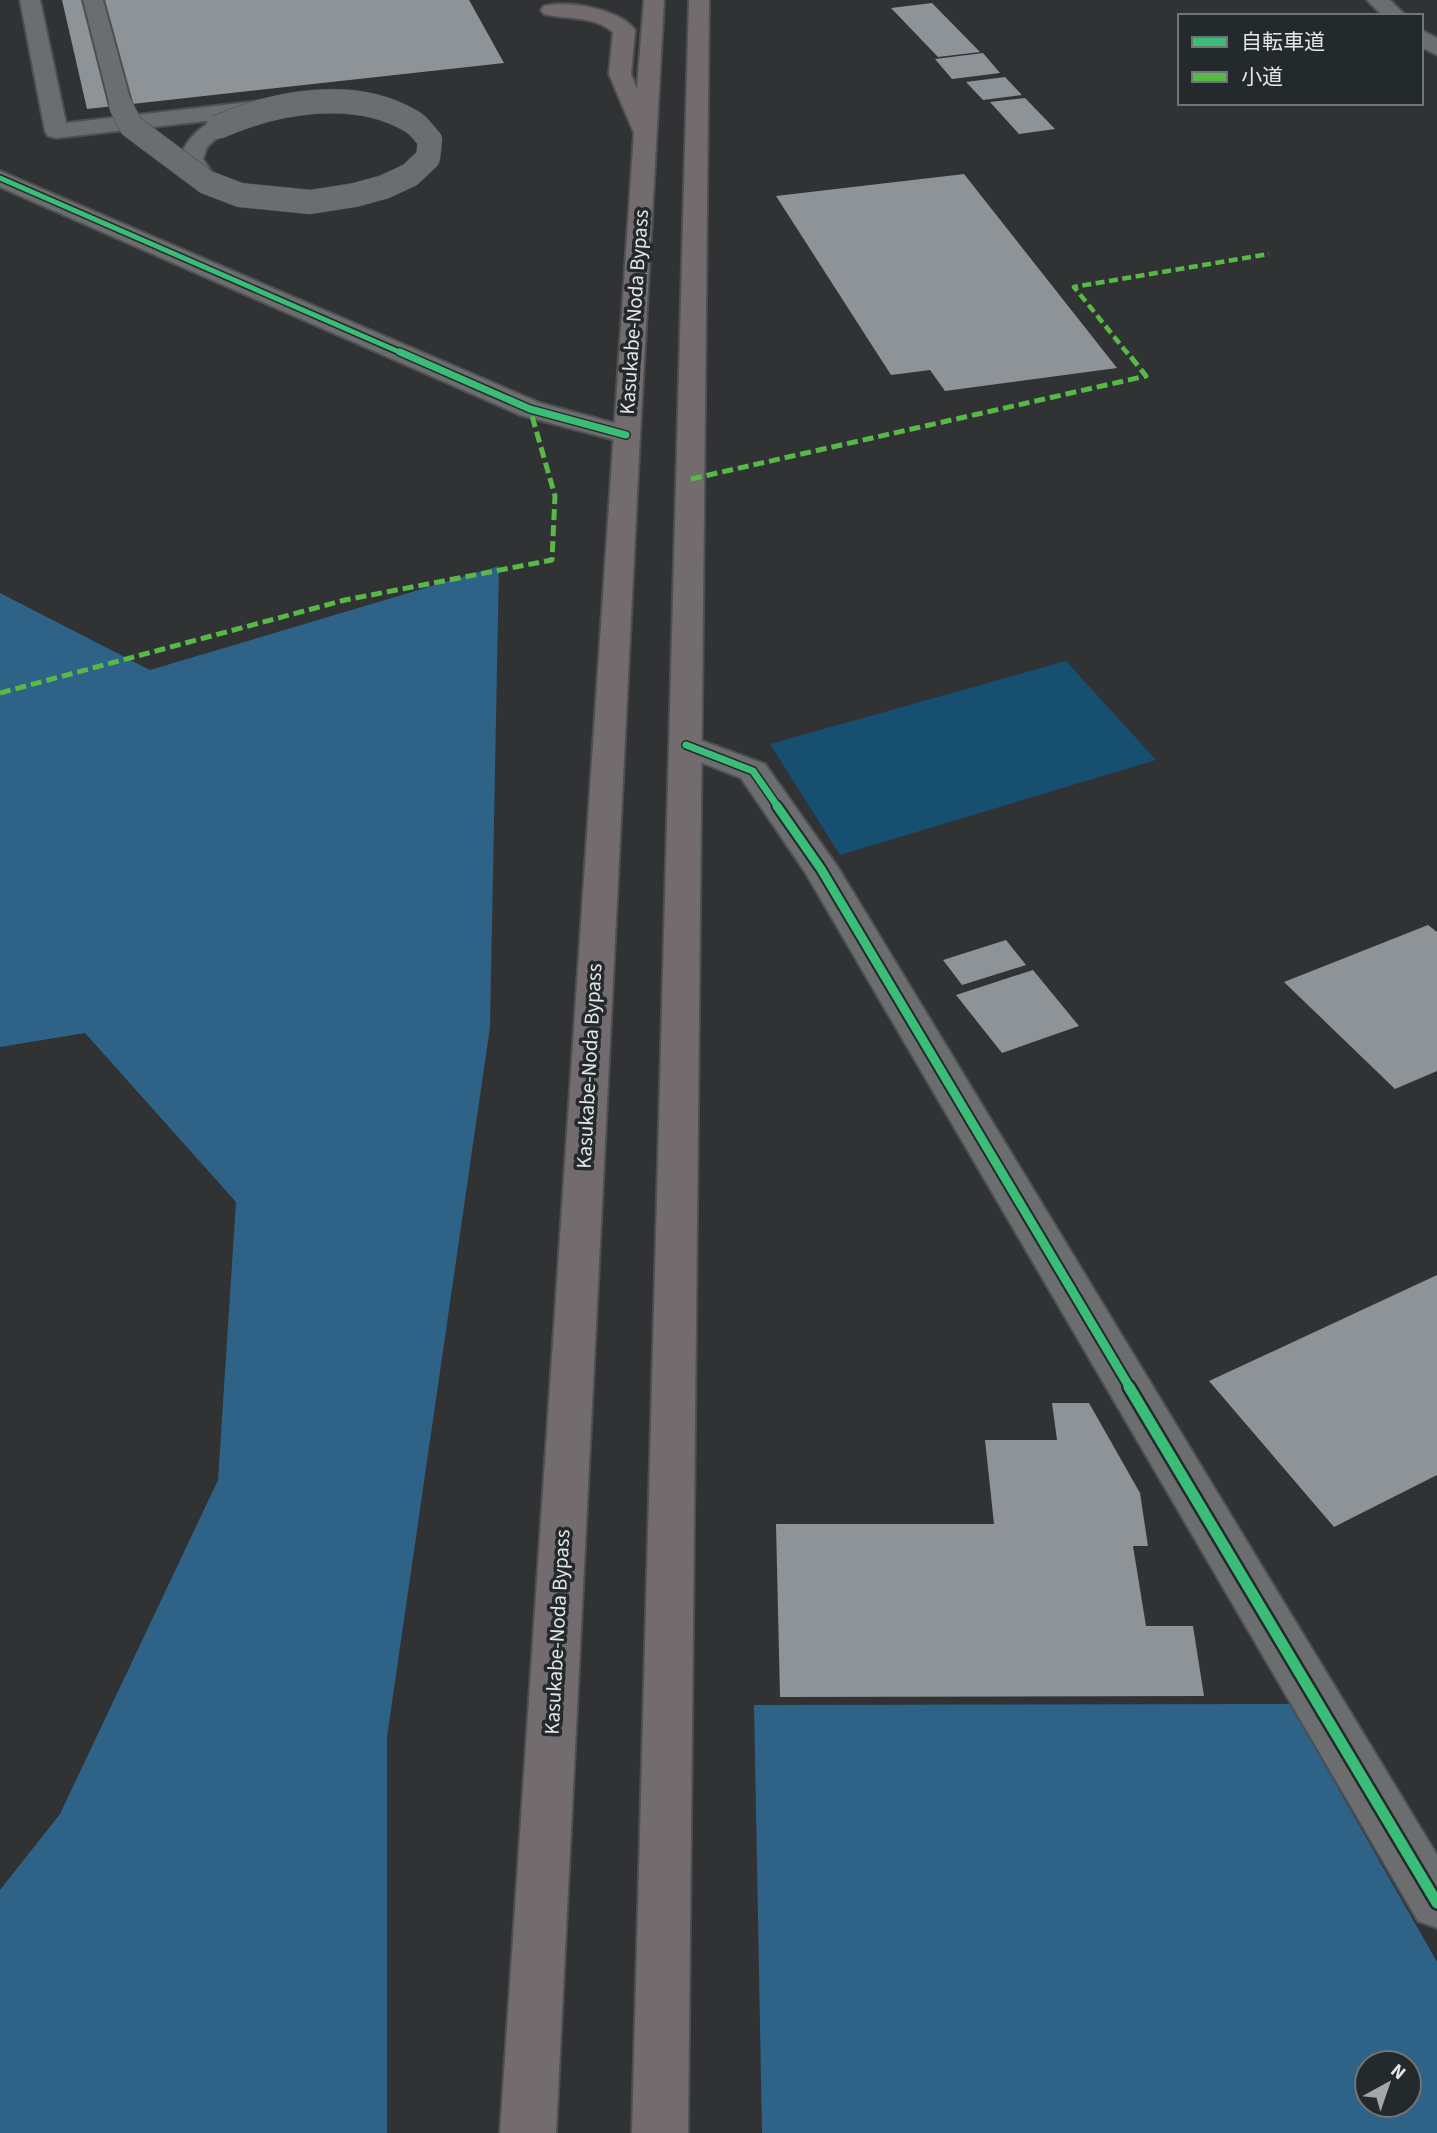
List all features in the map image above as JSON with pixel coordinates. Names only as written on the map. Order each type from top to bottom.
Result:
[{"type":"highway","name":"Kasukabe-Noda Bypass","points":[[528,2133],[626,435],[654,0]]},
{"type":"highway","points":[[660,2133],[699,0]]},
{"type":"highway","points":[[552,5],[603,16],[616,22],[624,30],[620,74],[645,139]]},
{"type":"street","points":[[30,0],[56,131],[160,119],[286,105],[342,103],[387,110],[414,122],[430,140],[428,158],[410,175],[384,187],[310,202],[240,195],[206,182],[131,126],[121,106],[93,0]]},
{"type":"street","points":[[1377,0],[1394,14]]},
{"type":"street","points":[[1423,38],[1437,49]]},
{"type":"street","points":[[206,182],[191,159],[197,144],[209,133],[237,117],[286,105]]},
{"type":"street","points":[[0,178],[530,409],[626,435]]},
{"type":"street","points":[[686,745],[753,771],[821,869],[1437,1903]]},
{"type":"shaded area","points":[[499,566],[490,1027],[387,1737],[387,2133],[0,2133],[0,1890],[60,1814],[218,1480],[236,1202],[85,1033],[0,1047],[0,593],[150,670]]},
{"type":"shaded area","points":[[1066,661],[1156,760],[840,855],[770,744]]},
{"type":"shaded area","points":[[1290,1704],[1437,1962],[1437,2133],[762,2133],[754,1705]]},
{"type":"building","points":[[62,0],[469,0],[504,63],[87,109]]},
{"type":"building","points":[[932,3],[980,52],[938,57],[891,8]]},
{"type":"building","points":[[983,53],[1000,73],[952,79],[935,59]]},
{"type":"building","points":[[1005,77],[1022,95],[983,100],[966,82]]},
{"type":"building","points":[[1025,98],[1055,129],[1019,134],[990,102]]},
{"type":"building","points":[[964,174],[1117,368],[945,391],[930,370],[891,375],[776,196]]},
{"type":"building","points":[[1428,925],[1437,932],[1437,1071],[1395,1089],[1284,982]]},
{"type":"building","points":[[1006,940],[1026,965],[962,985],[943,960]]},
{"type":"building","points":[[1033,970],[1079,1026],[1002,1053],[956,995]]},
{"type":"building","points":[[1437,1275],[1437,1475],[1334,1527],[1209,1381]]},
{"type":"building","points":[[1052,1403],[1089,1403],[1140,1493],[1148,1546],[1133,1546],[1146,1626],[1193,1626],[1204,1696],[780,1697],[776,1524],[994,1524],[985,1440],[1057,1440]]},
{"type":"marked path","points":[[691,479],[1146,376],[1074,287],[1269,254]]},
{"type":"marked path","points":[[0,693],[345,600],[552,560],[555,496],[530,409]]},
{"type":"cycle path","points":[[0,178],[530,409],[626,435]]},
{"type":"cycle path","points":[[686,745],[753,771],[821,869],[1437,1903]]}]
